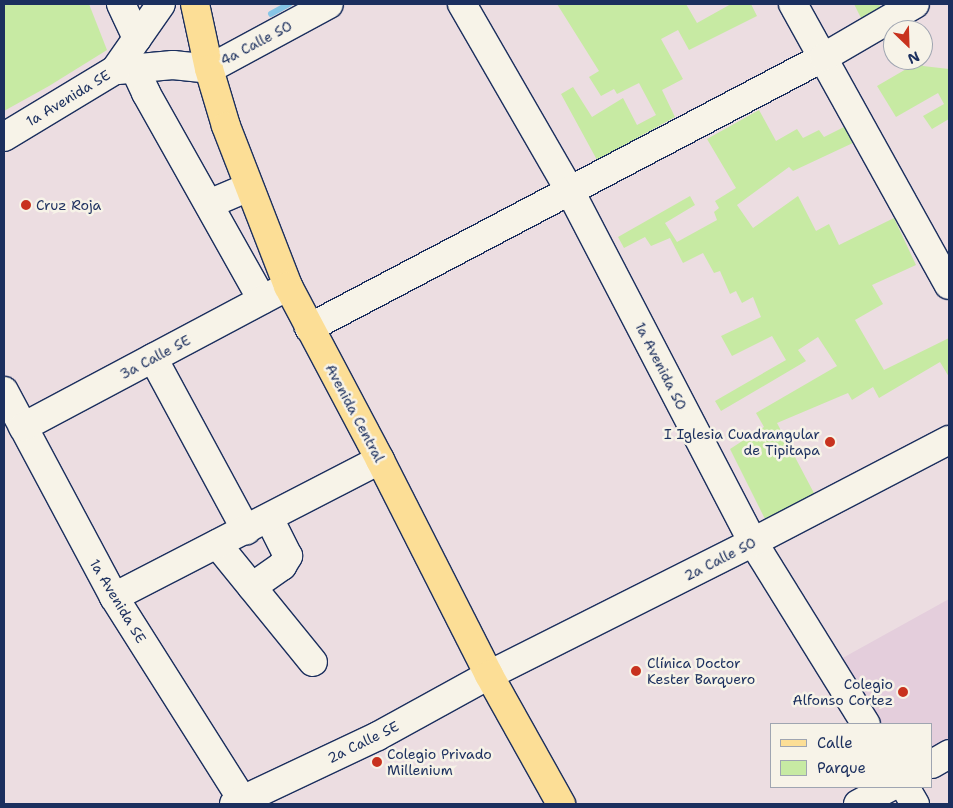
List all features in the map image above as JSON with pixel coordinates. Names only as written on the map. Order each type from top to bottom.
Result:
[{"type":"main road","name":"Avenida Central","points":[[195,4],[209,69],[226,126],[288,286],[380,460],[489,675],[561,804]]},
{"type":"street","points":[[120,4],[137,39]]},
{"type":"street","name":"1a Avenida SE","points":[[4,137],[125,69],[137,39],[160,4]]},
{"type":"street","name":"4a Calle SO","points":[[209,69],[329,4]]},
{"type":"street","name":"1a Avenida SO","points":[[462,4],[570,190],[753,542],[865,723]]},
{"type":"street","points":[[793,4],[949,285]]},
{"type":"street","points":[[309,328],[824,57],[915,4]]},
{"type":"street","points":[[125,69],[173,65],[209,69]]},
{"type":"street","points":[[125,69],[146,93],[210,204],[262,300]]},
{"type":"street","points":[[210,204],[250,187]]},
{"type":"street","name":"3a Calle SE","points":[[22,427],[288,286]]},
{"type":"street","points":[[153,358],[257,524],[288,556],[282,566],[252,587]]},
{"type":"street","name":"1a Avenida SE","points":[[4,391],[114,597],[240,803]]},
{"type":"street","name":"2a Calle SO","points":[[489,675],[753,542],[949,440]]},
{"type":"street","points":[[114,597],[380,460]]},
{"type":"street","points":[[216,544],[313,662]]},
{"type":"street","name":"2a Calle SE","points":[[240,803],[378,736],[489,675]]},
{"type":"street","points":[[933,763],[949,754]]},
{"type":"street","points":[[858,804],[888,788]]},
{"type":"street","points":[[906,788],[915,804]]},
{"type":"shaded area","name":"Colegio Alfonso Cortez","points":[[949,599],[949,743],[933,752],[933,723],[874,723],[839,660]]},
{"type":"green space","points":[[4,4],[89,4],[107,50],[4,111]]},
{"type":"green space","points":[[557,4],[686,4],[697,23],[731,4],[751,4],[757,16],[689,50],[678,30],[661,39],[683,79],[662,90],[675,117],[597,160],[561,94],[573,87],[592,117],[623,98],[637,125],[656,115],[639,83],[617,94],[614,89],[601,96],[589,77],[599,71]]},
{"type":"green space","points":[[854,4],[879,4],[881,8],[862,20]]},
{"type":"green space","points":[[933,67],[949,69],[949,119],[932,129],[923,116],[944,104],[938,93],[896,117],[877,86],[905,70],[933,70]]},
{"type":"green space","points":[[759,110],[776,141],[797,129],[803,138],[819,130],[824,137],[846,126],[855,142],[793,171],[789,167],[737,205],[753,228],[798,196],[816,231],[829,224],[839,245],[894,218],[916,265],[872,285],[883,304],[855,320],[884,370],[949,338],[949,377],[940,362],[879,398],[873,387],[852,400],[848,393],[777,423],[815,495],[766,521],[730,449],[764,427],[756,413],[837,366],[818,337],[798,350],[806,361],[721,411],[715,401],[786,360],[772,336],[732,356],[721,336],[761,317],[753,297],[742,303],[736,291],[730,294],[720,271],[714,273],[703,253],[683,263],[670,238],[651,246],[645,237],[624,248],[618,237],[690,196],[695,205],[665,223],[677,242],[717,220],[714,212],[719,208],[715,201],[736,188],[707,139]]},
{"type":"waterway","points":[[271,14],[289,4]]},
{"type":"place","name":"Cruz Roja","points":[[26,205]]},
{"type":"place","name":"I Iglesia Cuadrangular de Tipitapa","points":[[830,442]]},
{"type":"place","name":"Clínica Doctor Kester Barquero","points":[[636,671]]},
{"type":"place","name":"Colegio Alfonso Cortez","points":[[903,692]]},
{"type":"place","name":"Colegio Privado Millenium","points":[[377,762]]}]
